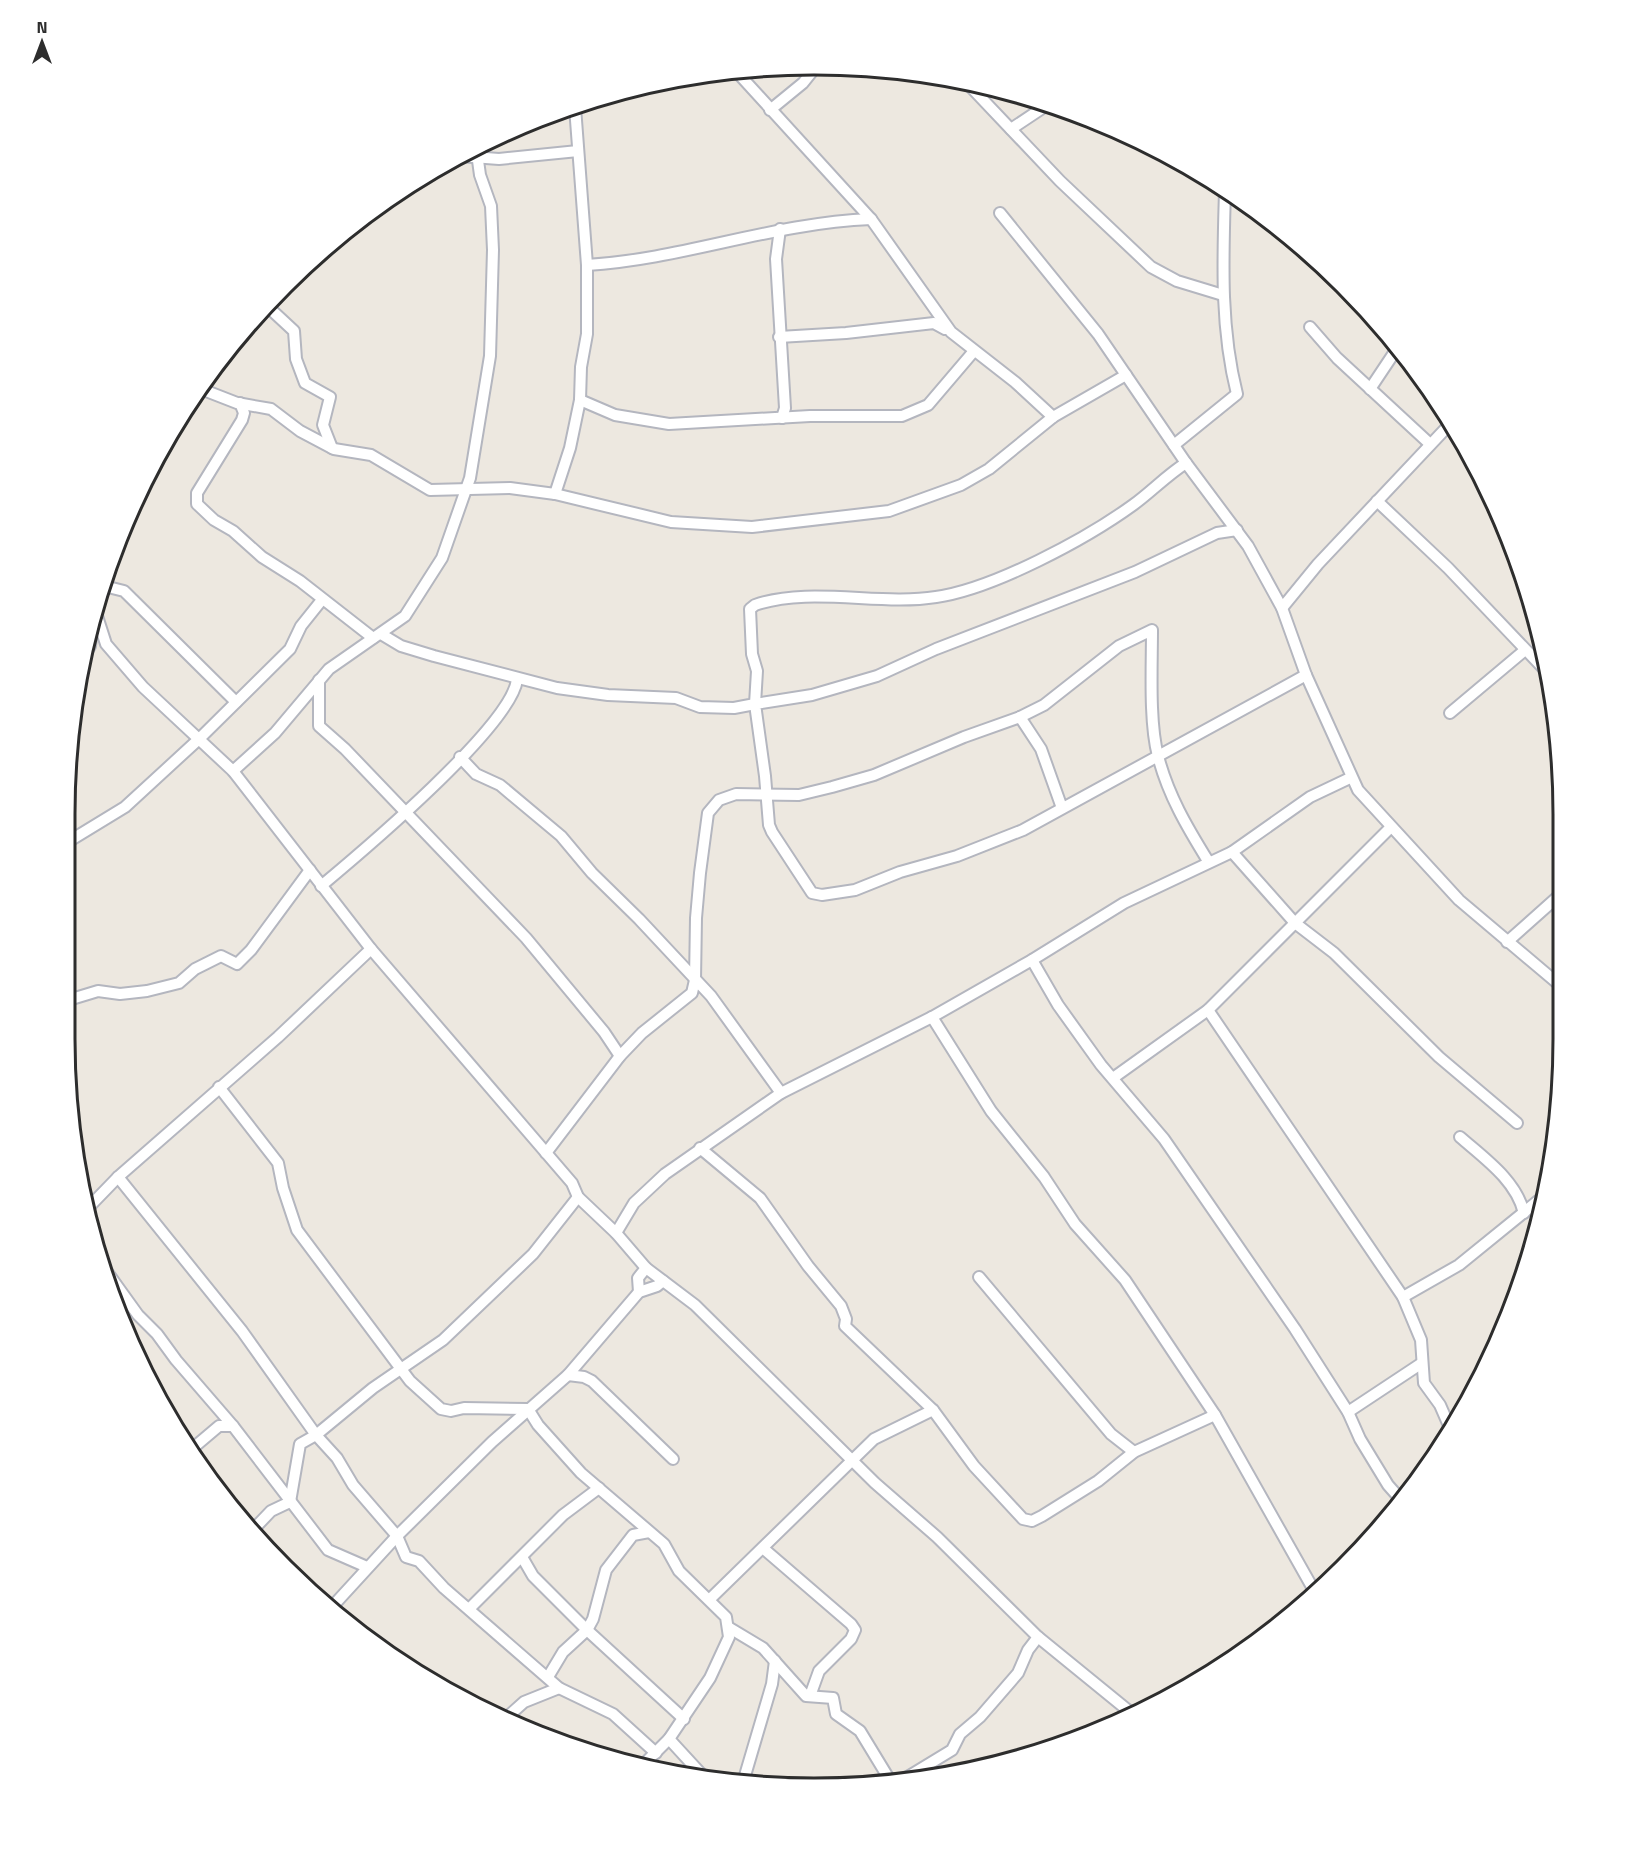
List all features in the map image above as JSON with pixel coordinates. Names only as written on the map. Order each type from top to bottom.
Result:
[{"type":"street","points":[[770,110],[809,75]]},
{"type":"street","points":[[743,79],[871,219],[951,332]]},
{"type":"street","points":[[977,93],[1060,182],[1150,267],[1177,281],[1222,295]]},
{"type":"street","points":[[1011,129],[1039,110]]},
{"type":"street","points":[[555,494],[570,448],[580,400],[581,367],[587,334],[587,265],[575,114]]},
{"type":"street","points":[[483,153],[499,159],[578,151]]},
{"type":"street","points":[[233,771],[274,733],[318,680],[340,660],[377,636],[410,610],[442,558],[473,465],[490,356],[493,250],[491,206],[480,175],[478,156]]},
{"type":"street","points":[[1174,445],[1237,393],[1228,362],[1222,295],[1225,200]]},
{"type":"street","points":[[1000,213],[1098,334],[1186,463],[1237,530],[1282,608],[1306,675],[1350,778],[1368,805],[1459,900],[1553,980]]},
{"type":"street","points":[[587,265],[650,258],[780,229],[834,220],[871,219]]},
{"type":"street","points":[[780,229],[776,259],[785,408],[782,418]]},
{"type":"street","points":[[273,311],[294,331],[296,359],[305,383],[330,397],[323,425],[332,448]]},
{"type":"street","points":[[779,337],[846,333],[933,323],[951,332],[1053,417]]},
{"type":"street","points":[[1310,327],[1370,389],[1431,444]]},
{"type":"street","points":[[580,400],[615,415],[669,424],[782,418],[902,416],[928,405],[974,351]]},
{"type":"street","points":[[1370,389],[1392,355]]},
{"type":"street","points":[[208,392],[240,403],[271,409],[300,430],[332,448],[371,455],[430,490],[510,488],[555,494],[671,522],[716,527],[752,527],[889,512],[961,485],[989,469],[1053,417],[1126,375]]},
{"type":"street","points":[[240,403],[244,416],[197,493],[197,504],[214,520],[233,531],[262,557],[300,581],[321,601],[377,636],[401,646],[517,680],[608,695],[676,699],[700,707],[734,708],[812,695],[877,676],[936,649],[1135,572],[1217,533],[1237,530]]},
{"type":"street","points":[[1282,608],[1312,570],[1445,430]]},
{"type":"street","points":[[1186,463],[1134,504],[1079,538],[1007,575],[969,588],[938,597],[908,600],[788,599],[755,605],[750,609],[752,654],[757,671],[754,704],[769,825],[772,832],[812,893],[822,895],[855,890],[900,872],[957,856],[1023,830],[1157,754],[1306,675]]},
{"type":"street","points":[[1377,501],[1448,568],[1537,663]]},
{"type":"street","points":[[111,588],[124,591],[236,702]]},
{"type":"street","points":[[75,837],[124,807],[199,739],[290,649],[301,626],[321,601]]},
{"type":"street","points":[[100,624],[106,644],[143,687],[233,771],[371,949],[572,1183],[578,1197],[616,1233],[646,1268],[695,1305],[852,1460],[1038,1636],[1126,1709]]},
{"type":"street","points":[[546,1154],[620,1056],[656,1021],[692,993],[695,980],[696,918],[708,813],[718,800],[736,794],[799,795],[863,778],[1020,717],[1044,705],[1128,640],[1152,630],[1157,754],[1169,790],[1182,818],[1208,861]]},
{"type":"street","points":[[1450,712],[1525,650]]},
{"type":"street","points":[[318,680],[319,726],[526,938],[604,1032],[620,1056]]},
{"type":"street","points":[[321,886],[406,814],[505,707],[516,692],[517,680]]},
{"type":"street","points":[[1020,717],[1041,749],[1062,808]]},
{"type":"street","points":[[460,757],[476,774],[500,785],[561,836],[592,873],[711,996],[781,1093]]},
{"type":"street","points":[[616,1233],[634,1203],[699,1148],[781,1093],[932,1017],[1032,960],[1124,903],[1208,861],[1232,852],[1310,797],[1350,778]]},
{"type":"street","points":[[1113,1078],[1208,1010],[1390,828]]},
{"type":"street","points":[[1232,852],[1295,923],[1334,953],[1439,1057],[1517,1123]]},
{"type":"street","points":[[75,998],[98,992],[120,994],[147,991],[179,983],[195,969],[221,956],[237,964],[251,950],[310,870]]},
{"type":"street","points":[[1508,942],[1553,901]]},
{"type":"street","points":[[94,1202],[118,1177],[278,1037],[371,949]]},
{"type":"street","points":[[1032,960],[1058,1005],[1113,1078],[1164,1139],[1295,1329],[1348,1412],[1377,1467],[1397,1493]]},
{"type":"street","points":[[1208,1010],[1402,1297],[1421,1340],[1424,1383],[1440,1406],[1446,1420]]},
{"type":"street","points":[[932,1017],[991,1111],[1044,1177],[1075,1224],[1125,1280],[1215,1415],[1311,1586]]},
{"type":"street","points":[[219,1087],[279,1163],[283,1188],[297,1230],[383,1342],[400,1370],[441,1409],[451,1411],[473,1408],[528,1409]]},
{"type":"street","points":[[1460,1137],[1511,1186],[1521,1199],[1524,1213]]},
{"type":"street","points":[[699,1148],[760,1198],[808,1266],[841,1306],[846,1319],[845,1326],[933,1410],[974,1466],[1023,1519],[1032,1521],[1042,1516],[1098,1481],[1134,1452],[1215,1415]]},
{"type":"street","points":[[118,1177],[242,1331],[316,1435],[337,1458],[352,1485],[397,1536],[406,1557],[419,1560],[444,1588],[470,1608],[504,1642],[559,1688],[614,1714],[656,1753]]},
{"type":"street","points":[[290,1502],[300,1444],[303,1440],[316,1435],[373,1388],[443,1340],[533,1254],[578,1197]]},
{"type":"street","points":[[1402,1297],[1459,1265],[1534,1205]]},
{"type":"street","points":[[639,1292],[638,1278],[646,1268]]},
{"type":"street","points":[[979,1277],[1111,1434],[1134,1452]]},
{"type":"street","points":[[336,1602],[397,1536],[528,1409],[568,1375],[639,1292],[657,1286],[663,1281]]},
{"type":"street","points":[[118,1287],[138,1315],[233,1426],[328,1550],[367,1568]]},
{"type":"street","points":[[1348,1412],[1422,1363]]},
{"type":"street","points":[[568,1375],[584,1377],[592,1381],[673,1459]]},
{"type":"street","points":[[528,1409],[554,1444],[598,1488],[664,1544],[679,1571],[726,1617],[729,1637],[723,1654],[697,1702],[669,1739],[649,1759]]},
{"type":"street","points":[[710,1599],[764,1549],[874,1439],[933,1410]]},
{"type":"street","points":[[197,1445],[219,1426],[233,1426]]},
{"type":"street","points":[[470,1608],[563,1515],[598,1488]]},
{"type":"street","points":[[257,1525],[271,1510],[290,1502]]},
{"type":"street","points":[[548,1677],[563,1652],[587,1630],[593,1619],[606,1570],[633,1534],[649,1532]]},
{"type":"street","points":[[764,1549],[851,1624],[855,1630],[851,1639],[819,1671],[810,1696]]},
{"type":"street","points":[[522,1557],[533,1576],[587,1630],[684,1719]]},
{"type":"street","points":[[728,1627],[763,1648],[802,1692],[810,1696],[833,1698],[836,1714],[860,1731],[886,1774]]},
{"type":"street","points":[[917,1771],[952,1750],[960,1734],[980,1717],[1018,1673],[1028,1650],[1038,1636]]},
{"type":"street","points":[[745,1774],[772,1684],[775,1661]]},
{"type":"street","points":[[512,1713],[524,1702],[559,1688]]},
{"type":"street","points":[[669,1739],[696,1768]]}]
